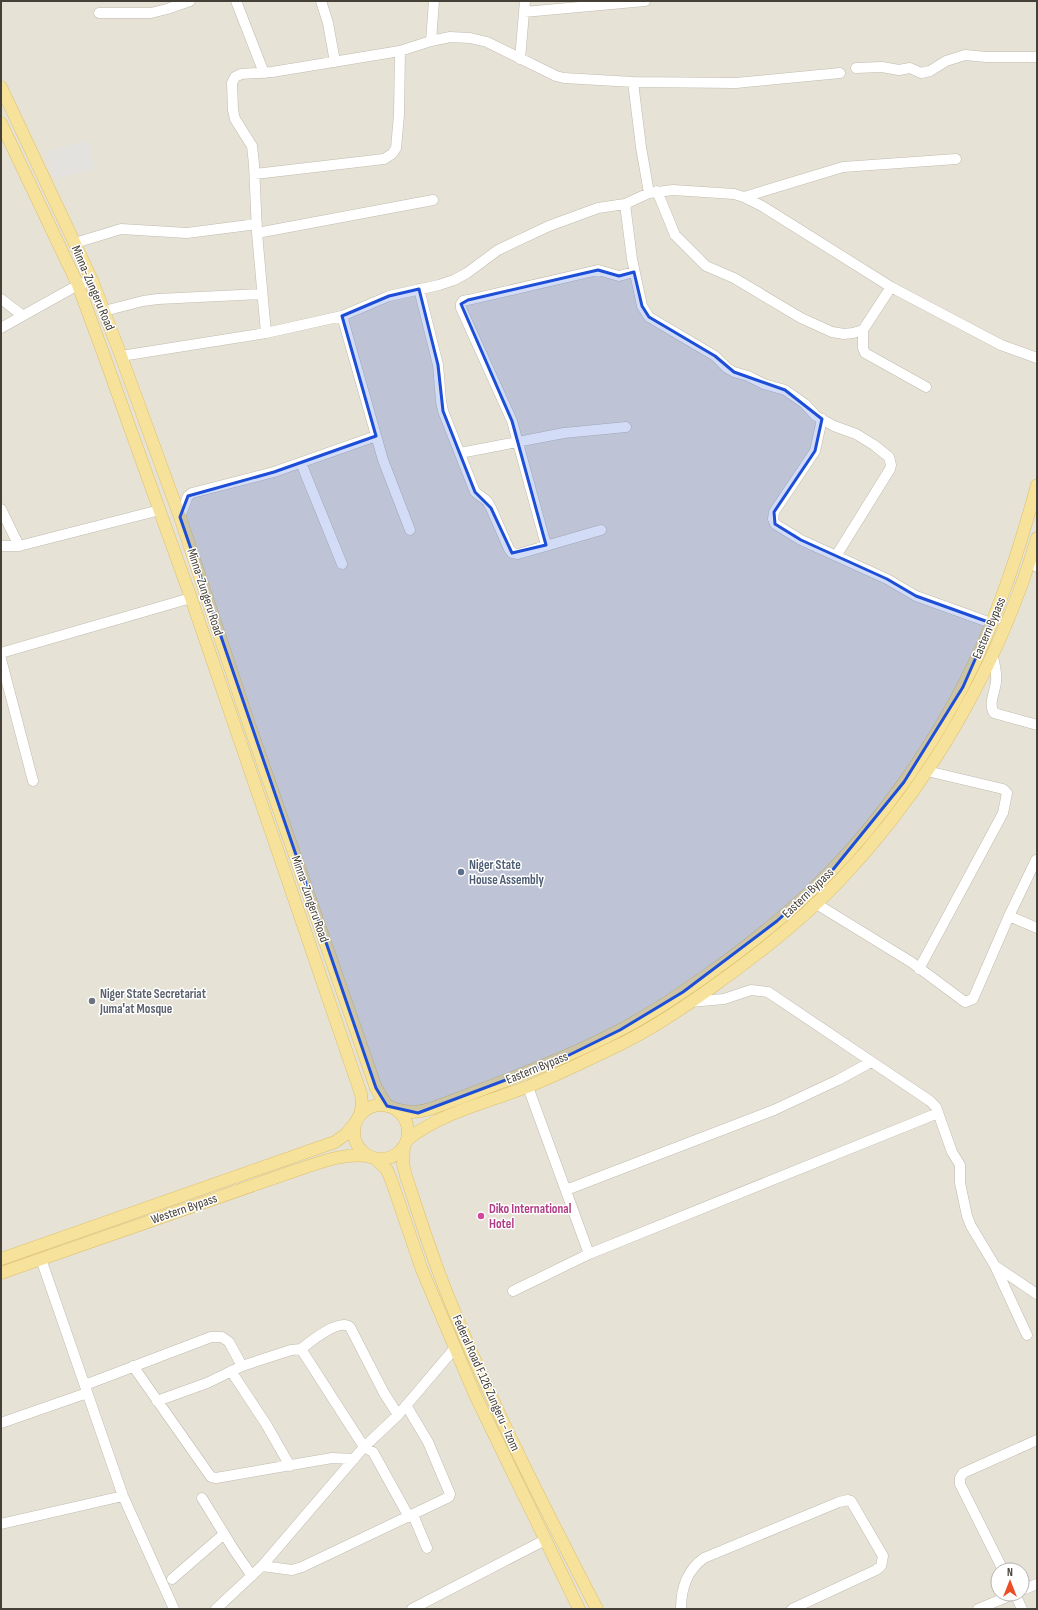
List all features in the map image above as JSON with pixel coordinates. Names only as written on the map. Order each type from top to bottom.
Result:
[{"type":"main road","name":"Minna-Zungeru Road","points":[[1,87],[92,280],[104,311],[180,517],[249,724],[376,1088],[391,1108]]},
{"type":"main road","name":"Minna-Zungeru Road","points":[[1,124],[78,285],[160,510],[361,1094],[362,1104],[358,1119]]},
{"type":"main road","name":"Eastern Bypass","points":[[391,1108],[411,1113],[418,1113],[433,1108],[558,1060],[620,1030],[684,992],[743,949],[777,921],[831,872],[864,834],[900,788],[945,719],[966,680],[1004,593],[1022,541],[1037,485]]},
{"type":"main road","name":"Eastern Bypass","points":[[405,1144],[431,1123],[564,1072],[626,1041],[690,1002],[764,950],[840,880],[874,841],[914,791],[956,725],[992,654],[1013,607],[1036,541]]},
{"type":"main road","points":[[236,729],[249,724]]},
{"type":"main road","points":[[358,1119],[372,1107],[377,1106],[391,1108]]},
{"type":"main road","name":"Federal Road F.126 Zungeru - Izom","points":[[391,1108],[402,1115],[407,1123],[408,1132],[403,1164],[406,1176],[435,1263],[461,1329],[509,1436],[597,1609]]},
{"type":"main road","name":"Federal Road F.126 Zungeru - Izom","points":[[358,1119],[354,1133],[356,1142],[361,1150],[387,1170],[422,1270],[455,1348],[497,1442],[579,1609]]},
{"type":"main road","name":"Western Bypass","points":[[1,1259],[335,1142],[346,1134],[358,1119]]},
{"type":"main road","points":[[372,1157],[384,1159],[391,1157],[398,1153],[405,1144]]},
{"type":"main road","name":"Western Bypass","points":[[1,1273],[343,1155],[356,1154],[372,1157]]},
{"type":"main road","points":[[497,1442],[509,1436]]},
{"type":"street","points":[[99,13],[151,13],[190,1]]},
{"type":"street","points":[[236,1],[264,73]]},
{"type":"street","points":[[321,1],[328,22],[335,62]]},
{"type":"street","points":[[431,41],[434,1]]},
{"type":"street","points":[[520,59],[525,1]]},
{"type":"street","points":[[524,12],[645,1]]},
{"type":"street","points":[[266,333],[257,229],[255,174],[252,146],[235,119],[234,110],[232,83],[235,77],[241,74],[264,73],[400,51],[431,41],[450,37],[470,38],[487,42],[520,59],[564,78],[633,82],[736,83],[840,73]]},
{"type":"street","points":[[255,174],[384,159],[392,154],[396,148],[399,115],[400,51]]},
{"type":"street","points":[[856,68],[882,67],[899,70],[910,68],[921,73],[930,71],[946,61],[965,55],[986,57],[1037,57]]},
{"type":"street","points":[[633,82],[641,147],[653,192],[675,235],[706,266],[734,278],[801,318],[832,332],[844,334],[863,330]]},
{"type":"street","points":[[744,197],[843,167],[956,159]]},
{"type":"street","points":[[121,356],[266,333],[342,316],[389,296],[439,285],[454,280],[467,273],[498,250],[549,226],[598,208],[625,204],[653,192],[673,190],[705,191],[734,194],[744,197],[762,206],[891,287],[1001,346],[1037,358]]},
{"type":"street","points":[[74,243],[121,229],[186,233],[257,229],[432,200]]},
{"type":"street","points":[[625,204],[634,272],[642,306],[649,317],[715,356],[727,368],[734,372],[748,376],[764,384],[785,390],[796,396],[811,412],[834,426],[856,434],[874,445],[891,460],[890,469],[836,556]]},
{"type":"street","points":[[546,545],[512,421],[461,308],[461,304],[463,301],[598,270],[619,276],[634,272]]},
{"type":"street","points":[[1,328],[78,285],[92,280]]},
{"type":"street","points":[[891,287],[863,330],[863,348],[865,353],[926,387]]},
{"type":"street","points":[[419,289],[438,365],[443,411],[475,492],[487,501],[512,553],[518,554],[601,530]]},
{"type":"street","points":[[104,311],[143,301],[158,299],[262,294]]},
{"type":"street","points":[[1,299],[22,316]]},
{"type":"street","points":[[342,316],[383,460],[410,530]]},
{"type":"street","points":[[822,419],[815,451],[774,512],[773,519],[775,524],[801,540],[887,579],[916,596],[991,623]]},
{"type":"street","points":[[460,454],[570,432],[626,427]]},
{"type":"street","points":[[180,517],[188,496],[192,493],[274,472],[376,436]]},
{"type":"street","points":[[301,463],[342,564]]},
{"type":"street","points":[[1,509],[19,546]]},
{"type":"street","points":[[1,546],[19,546],[160,510]]},
{"type":"street","points":[[1036,541],[1037,567]]},
{"type":"street","points":[[1,653],[191,598]]},
{"type":"street","points":[[992,654],[996,669],[996,684],[991,705],[992,710],[994,713],[1037,725]]},
{"type":"street","points":[[1,659],[33,781]]},
{"type":"street","points":[[919,969],[1002,813],[1007,793],[1003,789],[927,770]]},
{"type":"street","points":[[815,903],[919,969],[965,1002],[973,999],[1009,916],[1036,860]]},
{"type":"street","points":[[1009,916],[1037,928]]},
{"type":"street","points":[[690,1002],[724,999],[751,990],[768,992],[930,1101],[936,1107],[952,1152],[960,1165],[960,1183],[967,1216],[971,1226],[995,1266],[1027,1335]]},
{"type":"street","points":[[566,1190],[774,1110],[838,1080],[870,1062]]},
{"type":"street","points":[[528,1087],[589,1254]]},
{"type":"street","points":[[513,1291],[589,1254],[938,1113]]},
{"type":"street","points":[[41,1259],[123,1496],[174,1609]]},
{"type":"street","points":[[995,1266],[1037,1294]]},
{"type":"street","points":[[157,1402],[207,1383],[242,1366],[291,1350],[301,1349],[338,1325],[347,1325],[350,1328],[384,1393],[398,1415]]},
{"type":"street","points":[[1,1423],[86,1389],[133,1366],[217,1336],[226,1339],[229,1342],[242,1366]]},
{"type":"street","points":[[216,1609],[262,1566],[364,1447],[398,1415],[455,1348]]},
{"type":"street","points":[[301,1349],[364,1447],[373,1452],[411,1516],[427,1548]]},
{"type":"street","points":[[133,1366],[211,1477],[216,1478],[332,1458],[354,1459]]},
{"type":"street","points":[[232,1371],[266,1424],[290,1466]]},
{"type":"street","points":[[262,1566],[292,1570],[302,1567],[447,1500],[450,1494],[428,1442],[406,1406]]},
{"type":"street","points":[[999,1562],[960,1484],[960,1478],[963,1473],[1037,1440]]},
{"type":"street","points":[[1,1524],[123,1496]]},
{"type":"street","points":[[202,1498],[252,1576]]},
{"type":"street","points":[[681,1609],[682,1588],[696,1563],[704,1558],[839,1502],[848,1500],[851,1501],[883,1556],[881,1566],[792,1609]]},
{"type":"street","points":[[172,1579],[224,1534]]},
{"type":"street","points":[[412,1609],[545,1540]]},
{"type":"street","points":[[978,1609],[995,1602]]},
{"type":"highlighted area","points":[[598,270],[619,276],[634,272],[642,306],[649,317],[715,356],[734,372],[785,390],[822,419],[815,451],[774,512],[775,524],[801,540],[887,579],[916,596],[991,623],[963,687],[904,782],[831,872],[777,921],[683,992],[620,1030],[559,1060],[418,1113],[387,1106],[376,1088],[180,517],[188,496],[274,472],[376,436],[342,316],[389,296],[419,289],[438,365],[443,411],[475,492],[491,508],[512,553],[546,545],[512,421],[461,304],[468,300]]},
{"type":"shaded area","points":[[1,1],[1037,1],[1037,1609],[1,1609]]},
{"type":"shaded area","points":[[88,140],[95,169],[54,179],[47,151]]},
{"type":"place","name":"Niger State House Assembly","points":[[461,872]]},
{"type":"place","name":"Niger State Secretariat Juma'at Mosque","points":[[92,1001]]},
{"type":"place","name":"Diko International Hotel","points":[[481,1216]]}]
